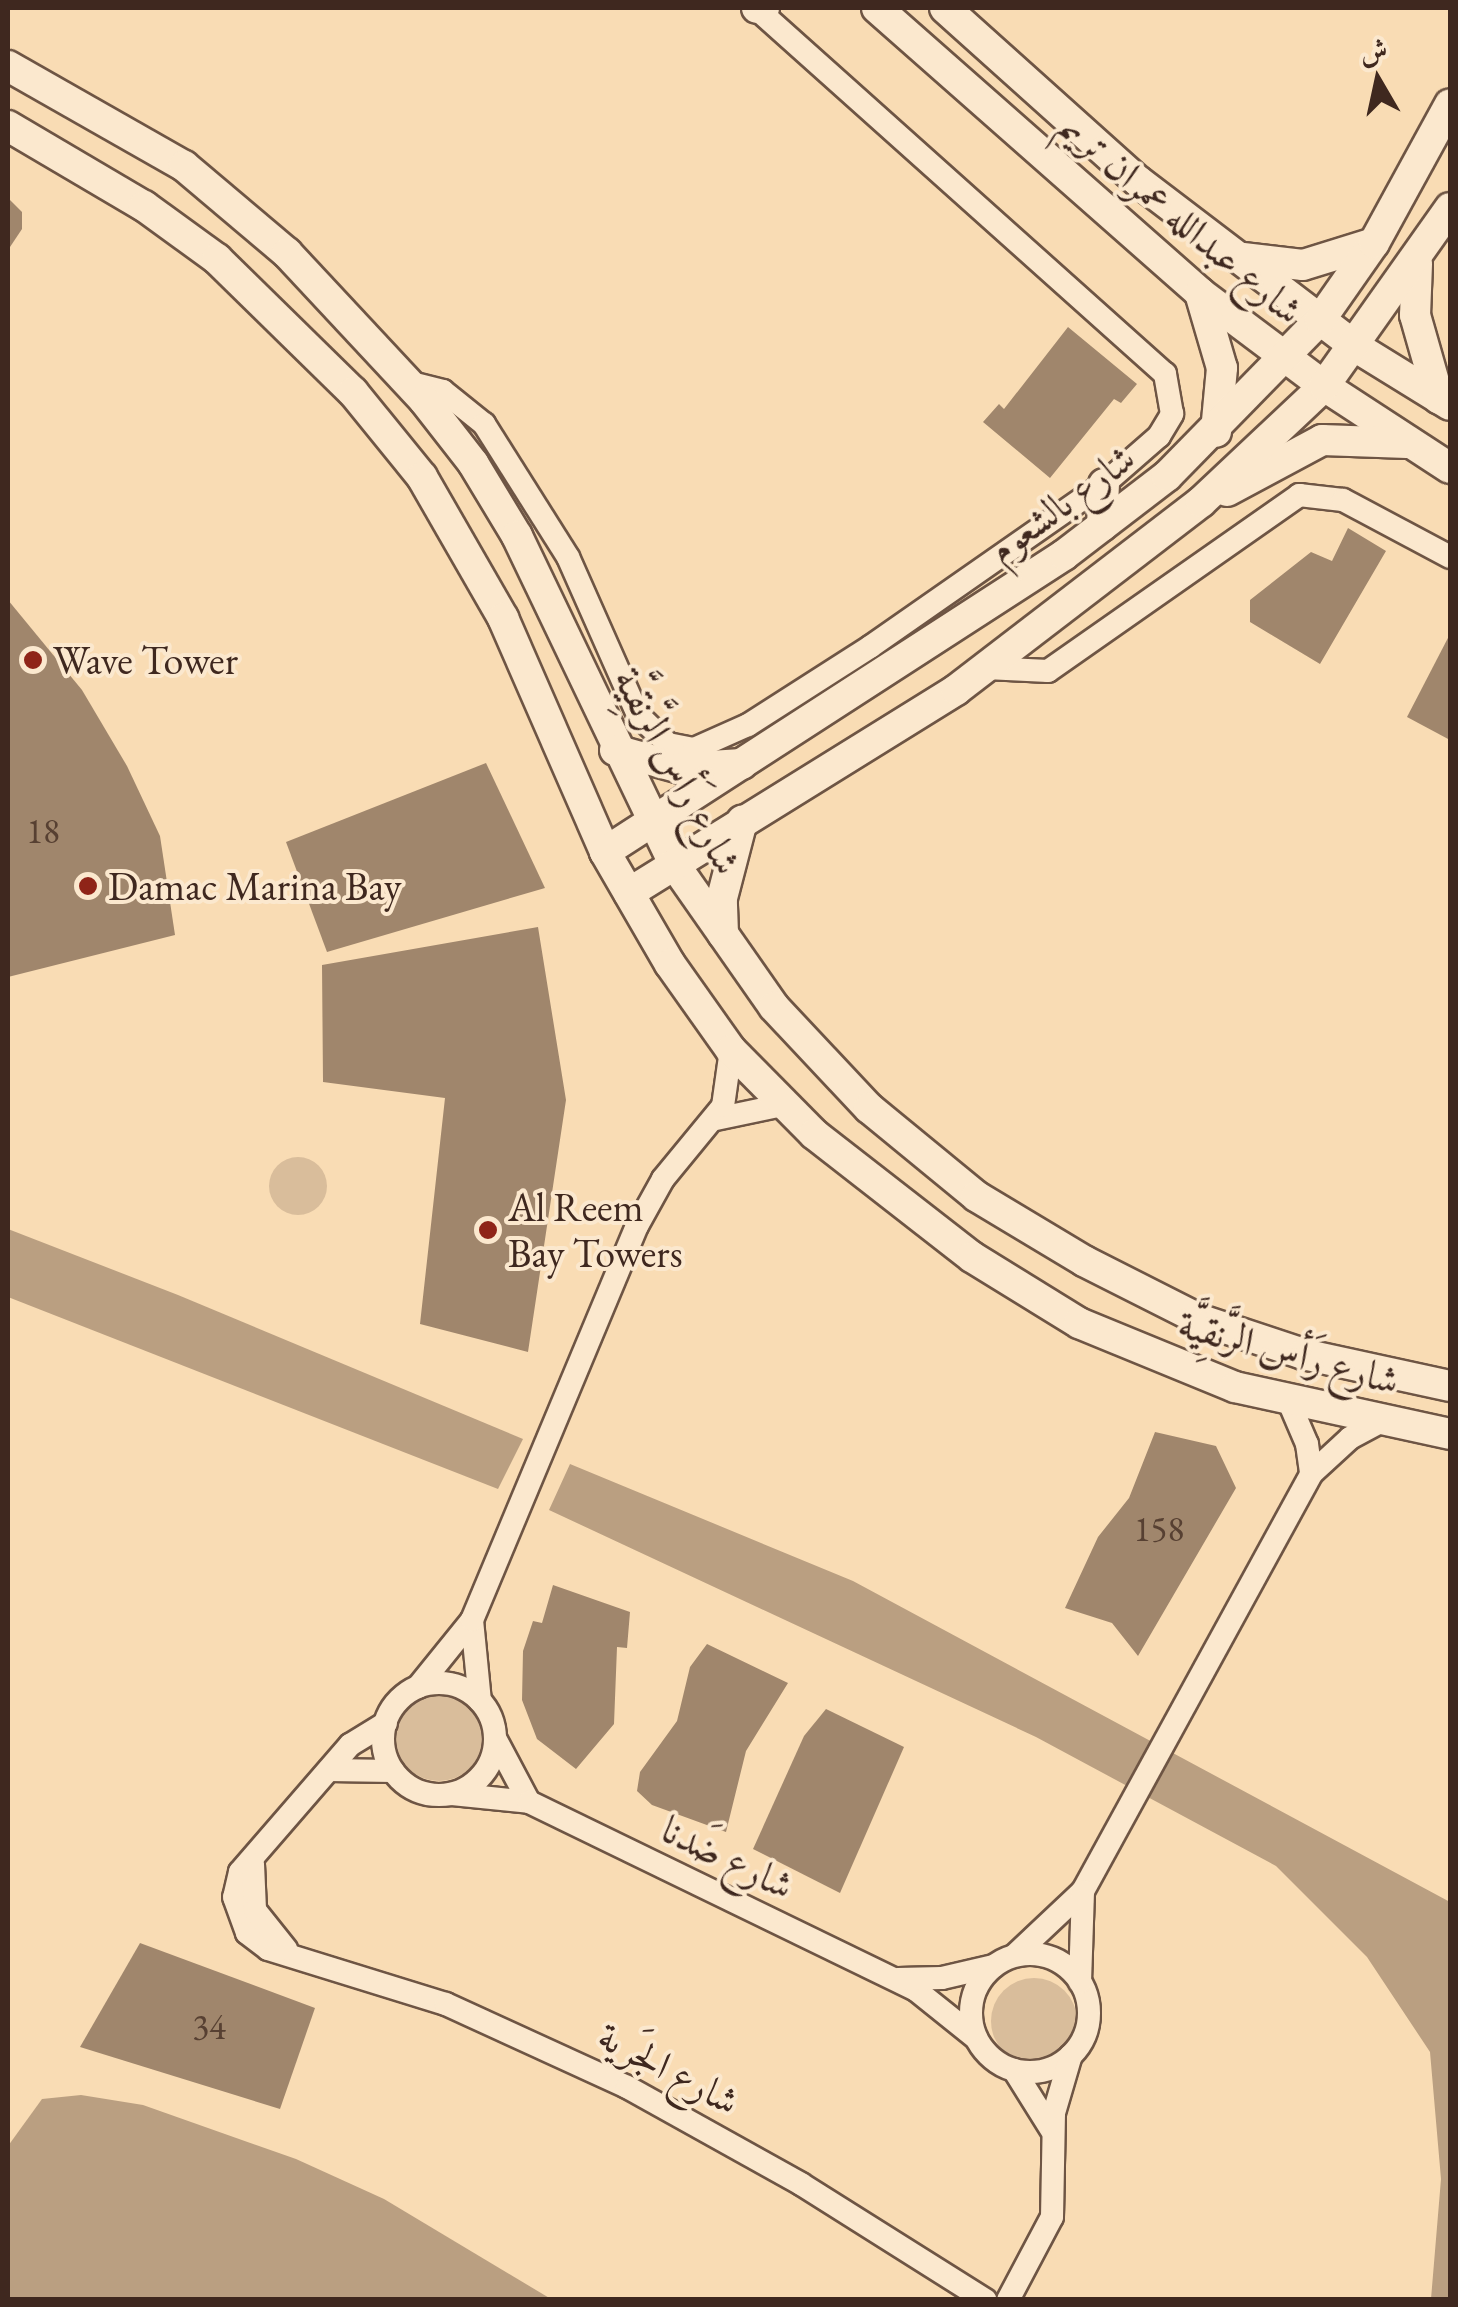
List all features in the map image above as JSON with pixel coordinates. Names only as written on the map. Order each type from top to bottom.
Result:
[{"type":"street","points":[[407,382],[443,392],[484,424],[568,557],[638,715],[650,732],[682,748],[711,745],[748,725],[1104,484],[1159,436],[1172,414],[1165,374],[759,8]]},
{"type":"street","name":"شارع عبدالله عمران تريم","points":[[878,8],[1200,293],[1324,386],[1450,468]]},
{"type":"street","name":"شارع عبدالله عمران تريم","points":[[945,8],[1138,182],[1356,347],[1445,402]]},
{"type":"street","name":"شارع رَأس الرَّنقِيَّة","points":[[8,66],[184,166],[287,253],[407,382],[473,463],[517,536],[615,750],[674,864],[774,1007],[869,1108],[976,1196],[1084,1262],[1201,1320],[1303,1354],[1450,1386]]},
{"type":"street","name":"شارع بالشعوم","points":[[605,852],[745,764],[1102,526],[1216,432],[1289,359],[1320,320],[1374,243],[1450,104]]},
{"type":"street","name":"شارع رَأس الرَّنقِيَّة","points":[[8,127],[144,206],[217,258],[316,354],[399,448],[503,618],[605,852],[732,1050],[783,1106],[972,1257],[1079,1323],[1177,1368],[1289,1402],[1450,1434]]},
{"type":"street","name":"شارع بالشعوم","points":[[629,893],[986,668],[1202,502],[1324,386],[1417,261],[1450,208]]},
{"type":"street","points":[[1240,258],[1302,264],[1374,243]]},
{"type":"street","points":[[1417,261],[1414,315],[1445,402]]},
{"type":"street","points":[[1200,293],[1222,368],[1216,432]]},
{"type":"street","points":[[1202,502],[1322,440],[1414,444]]},
{"type":"street","points":[[1102,526],[1104,484]]},
{"type":"street","points":[[986,668],[1048,671],[1299,495],[1343,500],[1405,541],[1450,557]]},
{"type":"street","points":[[615,750],[680,768],[745,764]]},
{"type":"street","points":[[723,934],[722,898],[742,822]]},
{"type":"street","points":[[393,1771],[386,1723],[393,1708],[418,1687],[472,1620],[649,1202],[716,1119],[728,1093],[732,1050]]},
{"type":"street","points":[[716,1119],[783,1106]]},
{"type":"street","points":[[1289,1402],[1303,1429],[1311,1474]]},
{"type":"street","points":[[1053,2133],[1014,2070],[985,2052],[976,2038],[971,2004],[1005,1960],[1083,1891],[1311,1474],[1350,1438],[1382,1421]]},
{"type":"street","points":[[472,1620],[480,1700],[529,1802]]},
{"type":"street","points":[[418,1687],[445,1683],[480,1700]]},
{"type":"street","name":"شارع الجَرية","points":[[386,1723],[350,1745],[258,1852],[250,1881],[254,1910],[270,1936],[294,1953],[446,2004],[612,2080],[744,2150],[986,2300]]},
{"type":"street","points":[[329,1770],[393,1771],[419,1791],[452,1794],[488,1768],[496,1740]]},
{"type":"street","name":"شارع ضَدنا","points":[[452,1794],[529,1802],[894,1979],[937,2003],[976,2038]]},
{"type":"street","points":[[1008,2300],[1052,2217],[1053,2133],[1071,2055],[1088,2026],[1077,1937],[1083,1891]]},
{"type":"street","points":[[1005,1960],[1049,1957],[1080,1983]]},
{"type":"street","name":"شارع ضَدنا","points":[[894,1979],[942,1978],[1005,1960]]},
{"type":"street","points":[[1014,2070],[1045,2070],[1071,2055]]},
{"type":"shaded area","points":[[298,1157],[318,1166],[327,1186],[318,1206],[298,1215],[278,1206],[269,1186],[278,1166]]},
{"type":"shaded area","points":[[8,1229],[178,1295],[523,1439],[498,1489],[8,1297]]},
{"type":"shaded area","points":[[570,1464],[853,1581],[1450,1902],[1450,2299],[1431,2299],[1441,2179],[1430,2052],[1367,1957],[1276,1866],[1036,1737],[549,1510]]},
{"type":"shaded area","points":[[439,1695],[456,1698],[470,1707],[479,1721],[479,1755],[470,1769],[456,1778],[439,1781],[422,1778],[408,1769],[399,1755],[396,1738],[399,1721],[408,1707],[422,1698]]},
{"type":"shaded area","points":[[1034,1978],[1051,1981],[1065,1990],[1074,2004],[1074,2038],[1065,2052],[1051,2061],[1034,2064],[1017,2061],[1003,2052],[994,2038],[991,2021],[994,2004],[1003,1990],[1017,1981]]},
{"type":"shaded area","points":[[81,2095],[143,2105],[296,2159],[384,2199],[551,2299],[8,2299],[8,2146],[42,2099]]},
{"type":"building","points":[[8,198],[22,212],[22,229],[8,250]]},
{"type":"building","points":[[1068,327],[1137,384],[1121,403],[1114,399],[1050,478],[983,422],[999,404],[1004,409]]},
{"type":"building","points":[[1348,528],[1386,551],[1320,664],[1250,622],[1250,600],[1311,552],[1332,561]]},
{"type":"building","name":"Damac Marina Bay","points":[[8,600],[82,690],[127,766],[160,836],[175,935],[8,977]]},
{"type":"building","points":[[1450,634],[1450,740],[1407,717]]},
{"type":"building","points":[[486,763],[545,888],[327,952],[286,842]]},
{"type":"building","name":"Al Reem Bay Towers","points":[[538,927],[566,1100],[528,1352],[420,1324],[445,1098],[323,1082],[322,965]]},
{"type":"building","points":[[1155,1432],[1216,1446],[1236,1488],[1138,1656],[1112,1623],[1065,1608],[1098,1537],[1129,1498]]},
{"type":"building","points":[[553,1585],[630,1612],[627,1648],[617,1647],[614,1724],[576,1769],[537,1739],[522,1700],[523,1651],[533,1621],[542,1623]]},
{"type":"building","points":[[707,1644],[788,1683],[746,1751],[726,1832],[652,1805],[637,1791],[640,1772],[677,1721],[690,1667]]},
{"type":"building","points":[[826,1709],[904,1747],[840,1893],[753,1849],[804,1736]]},
{"type":"building","points":[[140,1943],[315,2008],[280,2109],[80,2047]]},
{"type":"place","name":"Wave Tower","points":[[33,660]]},
{"type":"place","name":"Damac Marina Bay","points":[[88,886]]},
{"type":"place","name":"Al Reem Bay Towers","points":[[488,1230]]}]
